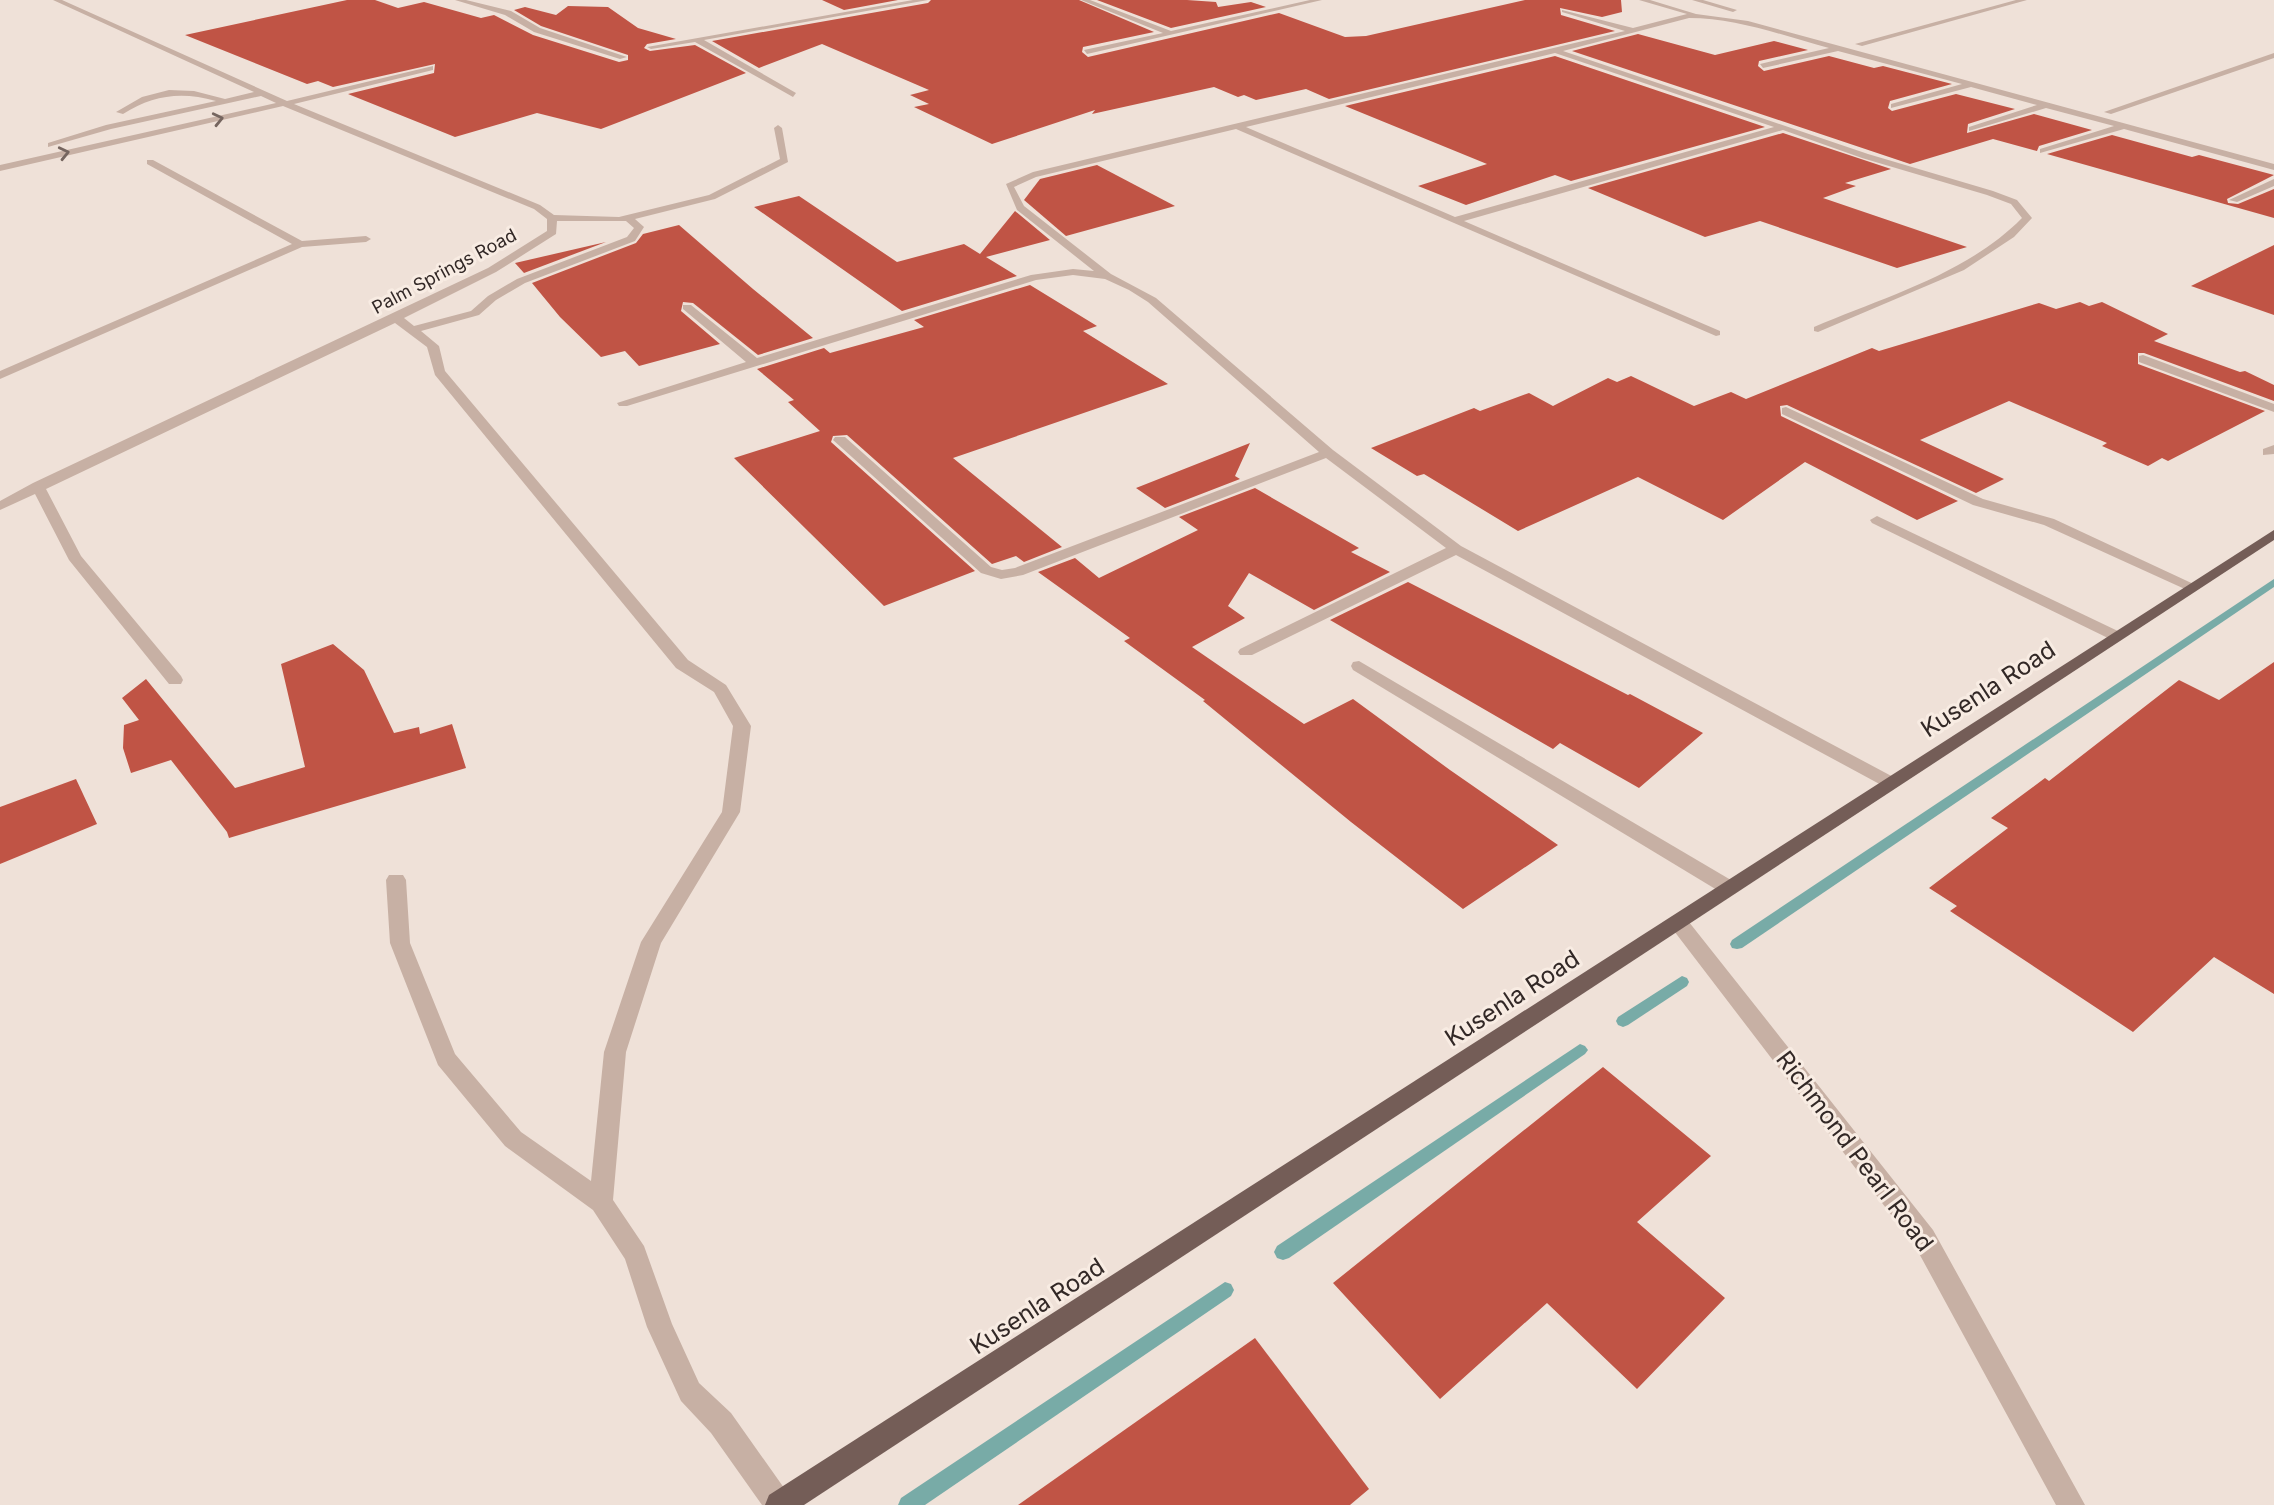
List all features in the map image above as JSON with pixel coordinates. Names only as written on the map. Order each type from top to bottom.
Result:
[{"type":"main road","name":"Kusenla Road","points":[[779,1505],[2272,537]]},
{"type":"street","name":"Palm Springs Road","points":[[0,506],[492,270],[552,232],[552,218],[537,206],[285,103],[56,0]]},
{"type":"street","points":[[458,0],[508,13],[537,30],[623,57]]},
{"type":"street","points":[[651,47],[925,0]]},
{"type":"street","points":[[1084,0],[1173,34]]},
{"type":"street","points":[[1087,52],[1319,0]]},
{"type":"street","points":[[1642,0],[1699,16],[1736,20],[2274,167]]},
{"type":"street","points":[[1695,0],[2274,157]]},
{"type":"street","points":[[1859,44],[2024,0]]},
{"type":"street","points":[[1563,11],[1634,31]]},
{"type":"street","points":[[1699,16],[1033,175],[1009,186],[1020,208],[1107,276],[1152,300],[1328,453],[1456,549],[1891,783]]},
{"type":"street","points":[[696,39],[793,95]]},
{"type":"street","points":[[1763,66],[1839,48]]},
{"type":"street","points":[[1555,51],[1865,156],[1990,193],[2014,202],[2026,218],[2015,234],[1970,263],[1818,329]]},
{"type":"street","points":[[2108,112],[2274,55]]},
{"type":"street","points":[[0,168],[430,68]]},
{"type":"street","points":[[1894,106],[1972,84]]},
{"type":"street","points":[[120,113],[135,102],[165,94],[194,92],[226,101]]},
{"type":"street","points":[[0,158],[152,117],[262,93]]},
{"type":"street","points":[[1972,129],[2046,105]]},
{"type":"street","points":[[152,117],[173,129]]},
{"type":"street","points":[[2043,150],[2124,126]]},
{"type":"street","points":[[1238,127],[1716,333]]},
{"type":"street","points":[[1455,220],[1783,127]]},
{"type":"street","points":[[552,218],[620,220],[712,197],[785,160],[778,128]]},
{"type":"street","points":[[150,162],[300,244]]},
{"type":"street","points":[[2234,200],[2274,182]]},
{"type":"street","points":[[412,330],[475,313],[492,298],[521,281],[631,239],[639,227],[628,218]]},
{"type":"street","points":[[0,375],[300,244],[366,239]]},
{"type":"street","points":[[622,403],[1035,277],[1073,272],[1107,276]]},
{"type":"street","points":[[687,307],[755,363]]},
{"type":"street","points":[[395,317],[433,346],[439,372],[682,664],[720,689],[742,726],[731,812],[651,942],[615,1052],[601,1202]]},
{"type":"street","points":[[2143,359],[2274,408]]},
{"type":"street","points":[[1786,411],[1978,502],[2049,522],[2192,587]]},
{"type":"street","points":[[840,440],[986,570],[1001,575],[1018,572],[1080,549],[1328,453]]},
{"type":"street","points":[[38,486],[74,557],[175,680]]},
{"type":"street","points":[[1877,520],[2116,636]]},
{"type":"street","points":[[1246,652],[1456,549]]},
{"type":"street","points":[[1359,666],[1729,888]]},
{"type":"street","points":[[396,880],[400,943],[446,1059],[513,1139],[601,1202],[635,1254],[660,1327],[690,1392],[721,1423],[779,1505]]},
{"type":"street","name":"Richmond Pearl Road","points":[[1678,922],[1924,1238],[2071,1505]]},
{"type":"building","points":[[347,0],[375,0],[398,8],[424,2],[481,18],[494,15],[533,35],[619,62],[628,60],[628,55],[541,26],[514,10],[525,7],[556,15],[568,6],[608,7],[638,28],[676,39],[647,44],[644,48],[650,51],[695,45],[746,73],[601,129],[537,113],[455,137],[348,94],[434,73],[435,64],[333,87],[318,81],[307,84],[185,35]]},
{"type":"building","points":[[822,0],[898,0],[844,10]]},
{"type":"building","points":[[931,0],[1079,0],[1154,32],[1083,47],[1082,52],[1088,57],[1279,13],[1345,37],[1366,36],[1525,0],[1621,0],[1622,12],[1602,17],[1560,8],[1561,15],[1615,31],[1329,99],[1306,89],[1256,100],[1244,95],[1238,97],[1214,87],[1092,114],[1095,110],[992,144],[914,107],[929,104],[910,95],[929,90],[822,44],[759,68],[712,41],[928,3]]},
{"type":"building","points":[[1097,0],[1187,0],[1216,2],[1218,7],[1251,2],[1266,7],[1171,28]]},
{"type":"building","points":[[1638,34],[1715,55],[1774,41],[1808,50],[1759,61],[1758,66],[1764,71],[1829,56],[1874,68],[1883,66],[1952,84],[1890,101],[1888,108],[1892,111],[1956,94],[2015,109],[1968,124],[1967,133],[2034,114],[2092,130],[2039,146],[2037,151],[1993,139],[1910,164],[1572,51]]},
{"type":"building","points":[[1555,56],[1765,127],[1571,181],[1555,175],[1466,205],[1418,186],[1487,164],[1345,106]]},
{"type":"building","points":[[1783,133],[1891,169],[1845,183],[1856,186],[1823,198],[1967,247],[1897,268],[1760,221],[1705,237],[1588,188]]},
{"type":"building","points":[[2112,135],[2192,157],[2199,155],[2274,175],[2227,199],[2228,203],[2238,204],[2274,189],[2274,218],[2047,154]]},
{"type":"building","points":[[1097,165],[1175,206],[1066,236],[1024,200],[1040,179]]},
{"type":"building","points":[[799,196],[897,262],[964,244],[980,254],[1015,211],[1050,240],[986,257],[1017,276],[902,311],[754,207]]},
{"type":"building","points":[[679,225],[813,338],[758,355],[693,303],[683,302],[681,311],[720,344],[639,366],[625,351],[601,357],[560,317],[532,283],[636,243],[643,234]]},
{"type":"building","points":[[606,242],[524,273],[515,263]]},
{"type":"building","points":[[2274,245],[2274,315],[2191,286]]},
{"type":"building","points":[[1030,285],[1097,326],[1083,331],[1168,384],[953,458],[1062,547],[1024,562],[1016,556],[992,564],[847,435],[833,436],[831,442],[975,571],[884,606],[734,458],[820,431],[788,402],[794,400],[757,369],[824,348],[830,353],[924,327],[914,320]]},
{"type":"building","points":[[2080,302],[2089,306],[2102,302],[2168,334],[2154,341],[2240,372],[2245,371],[2274,385],[2274,401],[2138,353],[2138,364],[2265,411],[2168,461],[2162,458],[2148,466],[2102,446],[2107,443],[2009,401],[1920,440],[2004,479],[1976,493],[1787,405],[1780,406],[1781,416],[1958,501],[1917,520],[1805,462],[1723,520],[1638,477],[1518,531],[1424,474],[1417,476],[1371,448],[1474,408],[1480,411],[1529,393],[1553,406],[1608,378],[1617,382],[1631,376],[1694,406],[1731,392],[1746,399],[1872,348],[1879,351],[2039,303],[2056,309]]},
{"type":"building","points":[[1250,443],[1235,476],[1240,479],[1165,508],[1136,488]]},
{"type":"building","points":[[1255,488],[1359,548],[1351,552],[1390,572],[1314,610],[1249,573],[1228,606],[1245,618],[1192,647],[1304,724],[1353,699],[1558,845],[1463,909],[1351,822],[1203,701],[1205,700],[1124,641],[1130,638],[1038,572],[1075,558],[1099,578],[1198,530],[1179,517]]},
{"type":"building","points":[[1408,582],[1703,733],[1639,788],[1560,743],[1553,749],[1330,620]]},
{"type":"building","points":[[333,644],[364,670],[394,733],[419,727],[420,734],[452,724],[466,768],[229,838],[171,760],[131,773],[123,748],[124,725],[139,720],[122,698],[146,679],[235,788],[305,767],[281,664]]},
{"type":"building","points":[[2274,662],[2274,994],[2214,957],[2133,1032],[1950,911],[1957,906],[1929,888],[2008,828],[1991,818],[2045,778],[2049,781],[2179,680],[2219,700]]},
{"type":"building","points":[[76,779],[97,824],[0,864],[0,807]]},
{"type":"building","points":[[1603,1067],[1711,1156],[1637,1222],[1725,1298],[1637,1389],[1547,1303],[1440,1399],[1333,1283]]},
{"type":"building","points":[[1255,1338],[1369,1489],[1350,1505],[1018,1505]]},
{"type":"waterway","points":[[1737,944],[2274,582]]},
{"type":"waterway","points":[[1623,1021],[1682,982]]},
{"type":"waterway","points":[[1283,1252],[1580,1050]]},
{"type":"waterway","points":[[908,1505],[1225,1290]]}]
